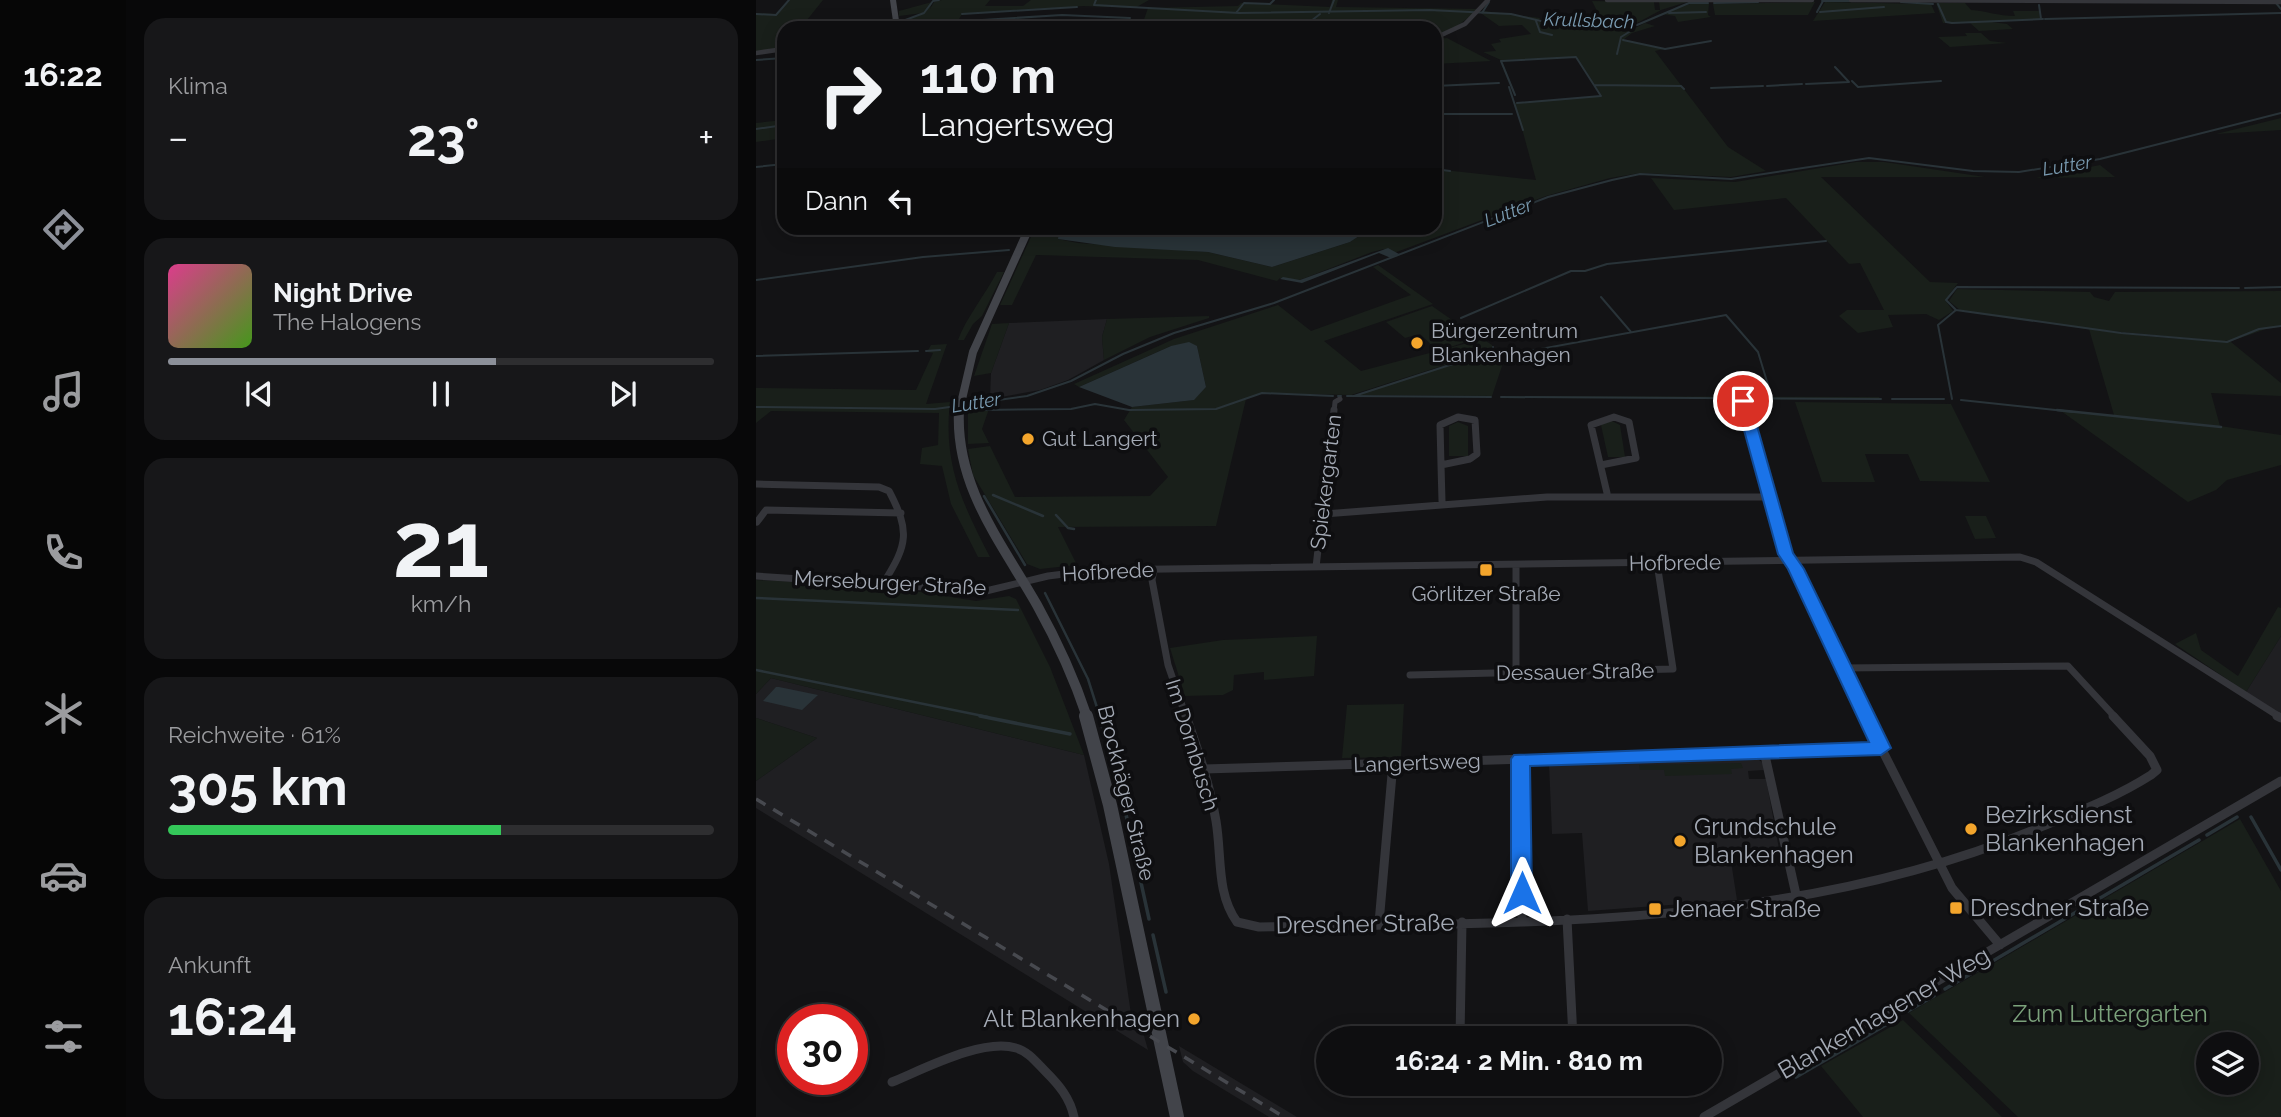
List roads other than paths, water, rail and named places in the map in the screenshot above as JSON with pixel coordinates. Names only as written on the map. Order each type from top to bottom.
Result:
[{"type":"main road","points":[[893,0],[895,21]]},
{"type":"main road","name":"Brockhäger Straße","points":[[1026,235],[969,362],[958,415],[959,448],[966,482],[1024,582],[1066,662],[1095,741],[1177,1117]]},
{"type":"street","points":[[1442,36],[1478,13],[1488,0]]},
{"type":"street","points":[[1607,0],[1812,0]]},
{"type":"street","points":[[1851,0],[2281,2]]},
{"type":"street","points":[[756,53],[777,50]]},
{"type":"street","name":"Spiekergarten","points":[[1316,568],[1335,402],[1340,399]]},
{"type":"street","points":[[1743,400],[1786,554],[1940,864],[1965,906],[2000,945]]},
{"type":"street","points":[[1439,465],[1470,459],[1477,454],[1475,421],[1464,417],[1442,421],[1439,429],[1439,465],[1442,501]]},
{"type":"street","points":[[1601,465],[1636,458],[1629,422],[1614,418],[1591,425],[1607,493]]},
{"type":"street","points":[[756,484],[879,487],[889,491],[905,521],[906,543],[884,582]]},
{"type":"street","points":[[1324,513],[1442,501],[1607,493],[1770,497]]},
{"type":"street","points":[[757,522],[766,510],[901,513]]},
{"type":"street","name":"Hofbrede","points":[[1024,582],[1073,572],[1154,569],[2029,559],[2281,719]]},
{"type":"street","name":"Dessauer Straße","points":[[1410,675],[1673,669],[1657,563]]},
{"type":"street","points":[[1516,565],[1516,673]]},
{"type":"street","name":"Im Dornbusch","points":[[1154,569],[1152,580],[1168,665],[1204,769],[1216,821],[1225,905],[1233,919]]},
{"type":"street","name":"Merseburger Straße","points":[[756,576],[884,582],[966,591],[986,591],[1024,582]]},
{"type":"street","name":"Dresdner Straße","points":[[1233,919],[1259,927],[1567,919],[1700,913],[1797,899],[1872,884],[2045,828],[2154,773],[2156,764],[2068,666],[1841,668]]},
{"type":"street","name":"Langertsweg","points":[[1204,769],[1881,748]]},
{"type":"street","points":[[1764,751],[1797,899]]},
{"type":"street","points":[[1521,759],[1522,920]]},
{"type":"street","points":[[1379,923],[1393,763]]},
{"type":"street","name":"Blankenhagener Weg","points":[[1704,1117],[2281,781]]},
{"type":"street","points":[[1567,919],[1572,1026]]},
{"type":"street","points":[[1460,1026],[1462,922]]},
{"type":"street","points":[[892,1082],[989,1047],[1014,1046],[1058,1083],[1068,1097],[1074,1117]]},
{"type":"waterway","points":[[756,14],[776,15],[789,0]]},
{"type":"waterway","name":"Krullsbach","points":[[903,21],[924,13],[933,1],[939,0]]},
{"type":"waterway","name":"Krullsbach","points":[[1096,0],[1094,5],[1236,13]]},
{"type":"waterway","points":[[1236,13],[1244,3],[1270,4],[1274,0]]},
{"type":"waterway","points":[[1330,12],[1334,0]]},
{"type":"waterway","points":[[1817,12],[1823,1]]},
{"type":"waterway","name":"Krullsbach","points":[[1823,1],[1852,1]]},
{"type":"waterway","points":[[1482,13],[1489,2]]},
{"type":"waterway","name":"Krullsbach","points":[[1714,3],[1758,2]]},
{"type":"waterway","name":"Krullsbach","points":[[1901,2],[1933,4]]},
{"type":"waterway","name":"Krullsbach","points":[[1482,13],[1511,14],[1545,22],[1599,20],[1637,25],[1689,3],[1708,3]]},
{"type":"waterway","points":[[2276,3],[2281,9]]},
{"type":"waterway","name":"Krullsbach","points":[[1938,4],[1946,22],[1952,23],[2043,19]]},
{"type":"waterway","points":[[2039,5],[2041,19]]},
{"type":"waterway","points":[[962,14],[1077,7]]},
{"type":"waterway","points":[[1820,12],[1884,7]]},
{"type":"waterway","name":"Krullsbach","points":[[1330,12],[1429,10],[1482,13]]},
{"type":"waterway","name":"Krullsbach","points":[[1236,13],[1330,12]]},
{"type":"waterway","points":[[1669,13],[1706,12]]},
{"type":"waterway","name":"Krullsbach","points":[[2045,19],[2281,13]]},
{"type":"waterway","points":[[1312,20],[1320,14]]},
{"type":"waterway","points":[[966,21],[1062,15],[1130,18]]},
{"type":"waterway","points":[[1312,20],[1352,21]]},
{"type":"waterway","points":[[1536,21],[1540,32],[1552,35]]},
{"type":"waterway","points":[[1617,54],[1621,37],[1634,29]]},
{"type":"waterway","points":[[1623,40],[1665,49],[1711,41]]},
{"type":"waterway","points":[[1515,95],[1501,61],[1576,57],[1601,96],[1517,103]]},
{"type":"waterway","points":[[756,60],[777,58]]},
{"type":"waterway","points":[[1806,84],[1849,82],[1835,67]]},
{"type":"waterway","points":[[1852,81],[1858,87],[1941,81]]},
{"type":"waterway","points":[[1442,86],[1499,83]]},
{"type":"waterway","points":[[1767,86],[1802,84]]},
{"type":"waterway","points":[[1594,85],[1681,86],[1684,89]]},
{"type":"waterway","points":[[1711,88],[1763,86]]},
{"type":"waterway","points":[[1509,87],[1523,130]]},
{"type":"waterway","name":"Lutter","points":[[963,405],[1027,396],[1071,381],[1123,354],[1174,333],[1274,303],[1548,197],[1612,180],[1640,174],[1731,179],[1869,158],[1973,171],[2019,172],[2100,159],[2281,113]]},
{"type":"waterway","points":[[1442,114],[1512,114]]},
{"type":"waterway","points":[[756,129],[777,126]]},
{"type":"waterway","points":[[756,167],[777,165]]},
{"type":"waterway","points":[[1442,170],[1450,171]]},
{"type":"waterway","points":[[1461,318],[1571,271],[1585,271],[1607,264],[1826,241]]},
{"type":"waterway","points":[[756,280],[923,257],[1009,250]]},
{"type":"waterway","points":[[1957,287],[2239,288]]},
{"type":"waterway","points":[[2245,288],[2281,287]]},
{"type":"waterway","points":[[1956,288],[1946,300],[1956,310]]},
{"type":"waterway","points":[[1601,297],[1631,332]]},
{"type":"waterway","points":[[1952,399],[1938,325],[1956,310]]},
{"type":"waterway","points":[[1956,310],[2121,333],[2227,342],[2259,329],[2281,326]]},
{"type":"waterway","points":[[1508,355],[1726,315],[1758,352],[1772,398]]},
{"type":"waterway","points":[[1354,396],[1493,351],[1493,347]]},
{"type":"waterway","points":[[926,351],[940,350]]},
{"type":"waterway","points":[[756,356],[918,351]]},
{"type":"waterway","points":[[974,404],[975,408],[982,410],[1071,409],[1095,404],[1129,410],[1216,409],[1262,393],[1333,396]]},
{"type":"waterway","points":[[1347,396],[1491,397]]},
{"type":"waterway","points":[[1501,397],[1881,399]]},
{"type":"waterway","points":[[1892,399],[1944,399]]},
{"type":"waterway","points":[[1961,400],[2074,412]]},
{"type":"waterway","name":"Lutter","points":[[756,407],[935,409],[957,406]]},
{"type":"waterway","points":[[2057,410],[2221,427]]},
{"type":"waterway","points":[[993,495],[1043,516]]},
{"type":"waterway","points":[[984,496],[1025,565]]},
{"type":"waterway","points":[[1056,515],[1068,528],[1074,529]]},
{"type":"waterway","points":[[1045,593],[1088,679],[1100,717]]},
{"type":"waterway","points":[[756,598],[1018,610]]},
{"type":"waterway","points":[[756,670],[988,717]]},
{"type":"waterway","points":[[980,716],[1070,734]]},
{"type":"waterway","points":[[1099,716],[1116,772]]},
{"type":"waterway","points":[[1118,778],[1149,919]]},
{"type":"waterway","points":[[2207,835],[2237,817]]},
{"type":"waterway","points":[[2251,817],[2281,870]]},
{"type":"waterway","points":[[1945,989],[2199,840]]},
{"type":"waterway","points":[[1153,935],[1166,992]]},
{"type":"waterway","points":[[1908,1011],[1934,996]]},
{"type":"waterway","points":[[1796,1077],[1896,1019]]},
{"type":"railway","points":[[756,799],[1284,1117]]},
{"type":"place","name":"Bürgerzentrum Blankenhagen","points":[[1417,343]]},
{"type":"place","name":"Gut Langert","points":[[1028,439]]},
{"type":"place","name":"Görlitzer Straße","points":[[1486,570]]},
{"type":"place","name":"Bezirksdienst Blankenhagen","points":[[1971,829]]},
{"type":"place","name":"Grundschule Blankenhagen","points":[[1680,841]]},
{"type":"place","name":"Dresdner Straße","points":[[1956,908]]},
{"type":"place","name":"Jenaer Straße","points":[[1655,909]]},
{"type":"place","name":"Alt Blankenhagen","points":[[1194,1019]]},
{"type":"park label","name":"Zum Luttergarten","points":[[2110,1014]]}]
